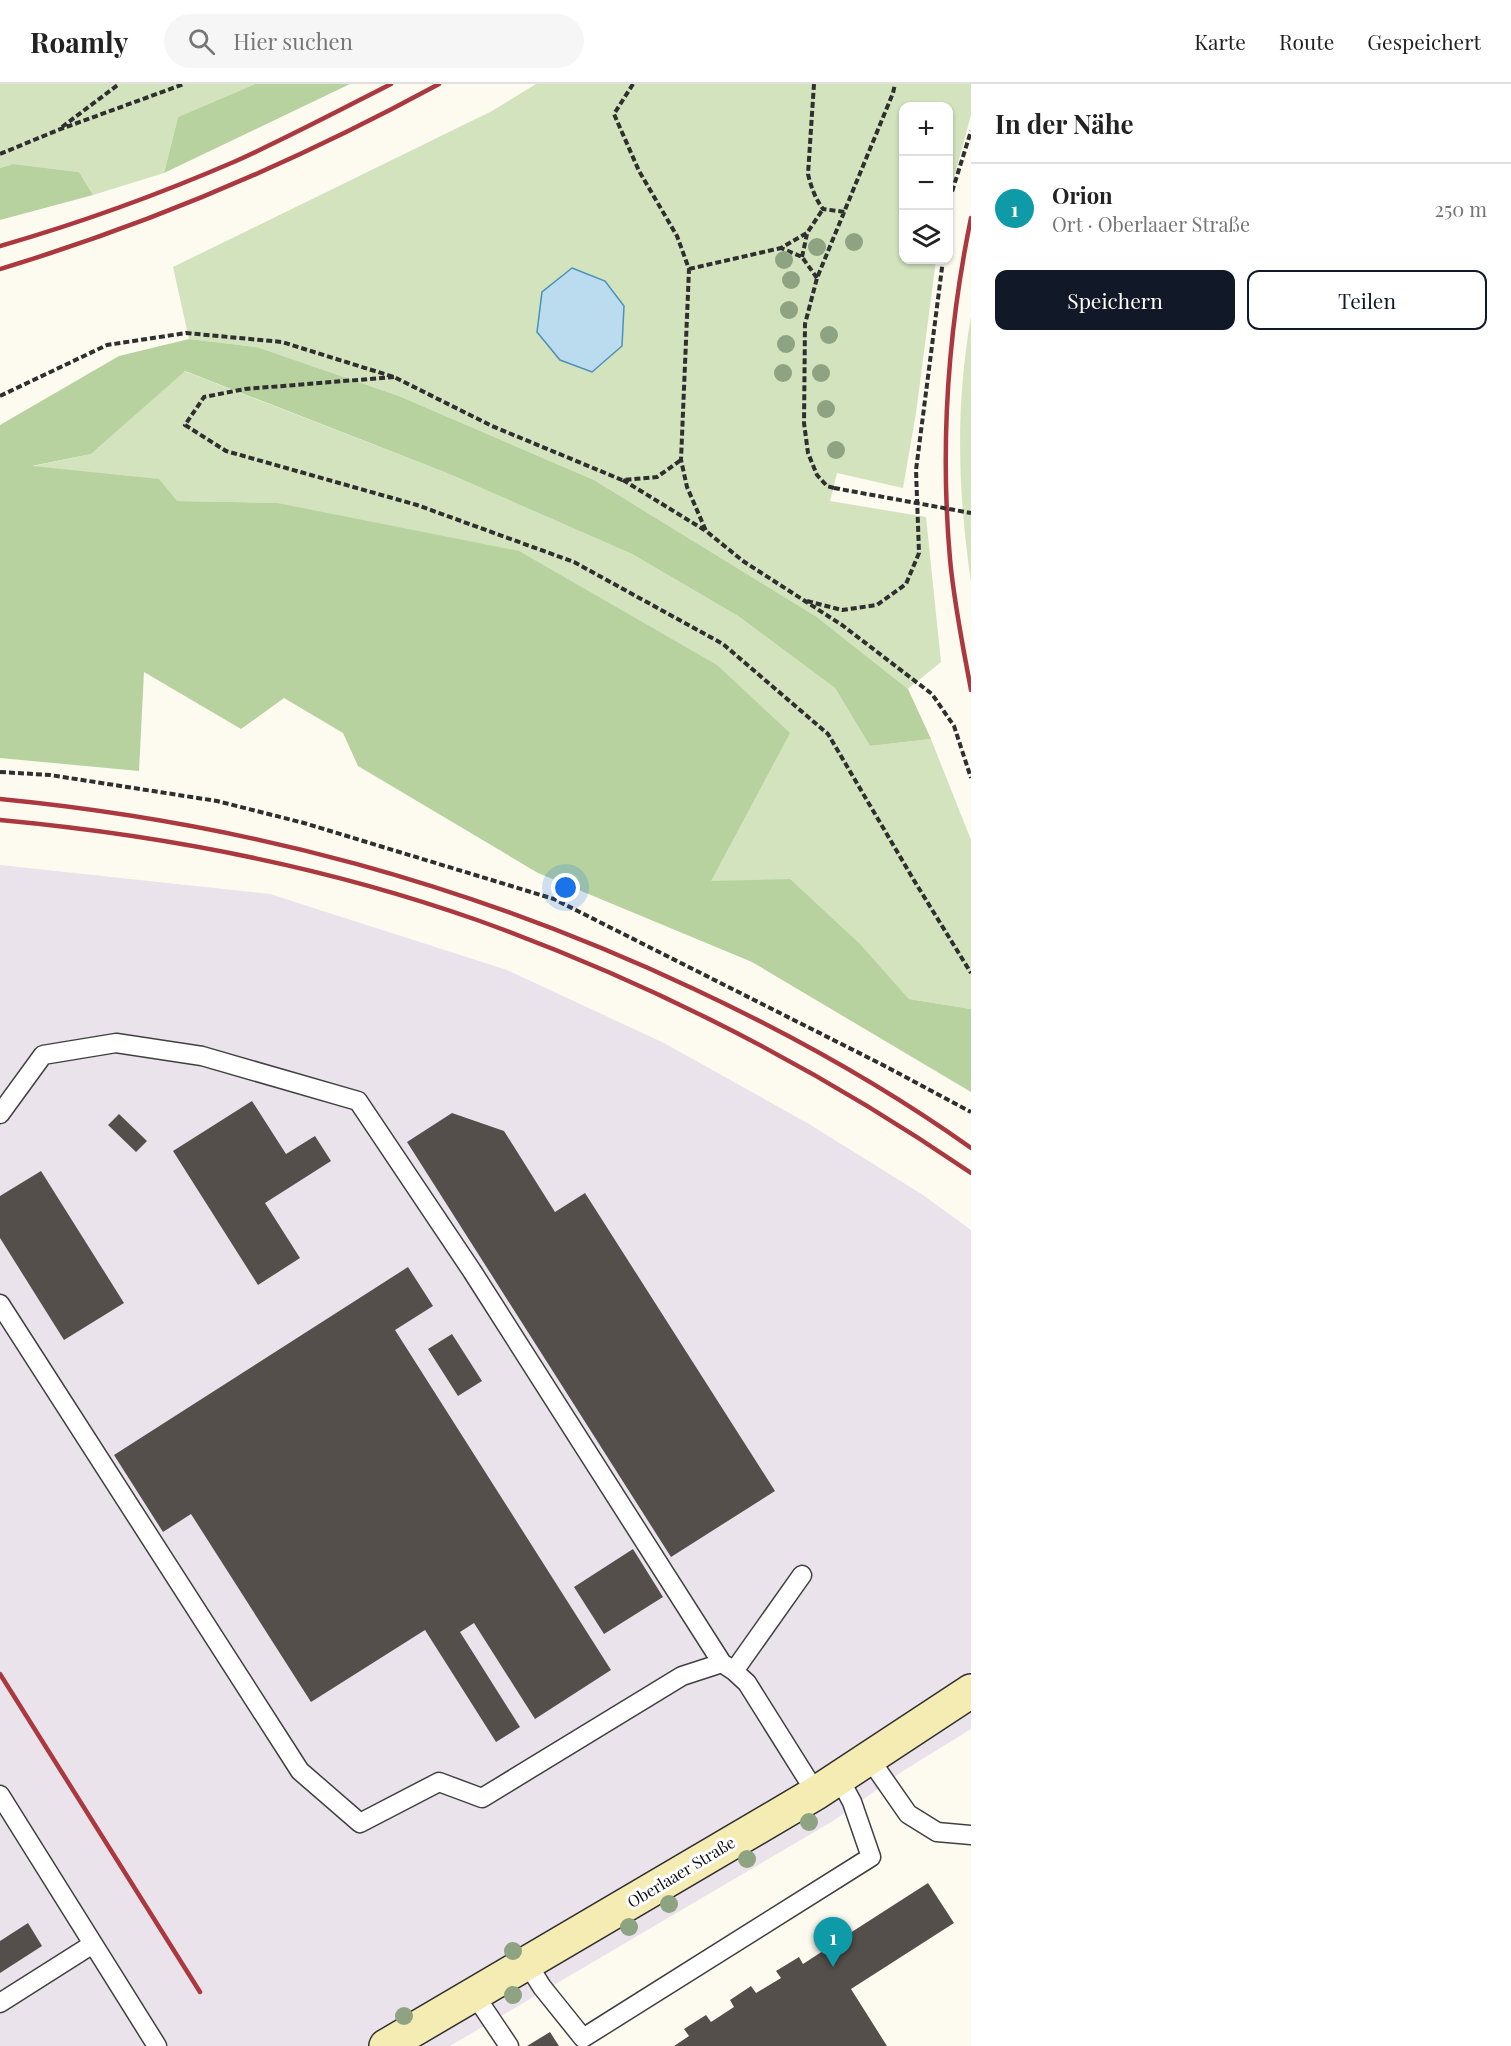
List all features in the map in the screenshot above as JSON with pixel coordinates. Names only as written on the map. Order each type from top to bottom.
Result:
[{"type":"main road","name":"Oberlaaer Straße","points":[[386,2046],[828,1785],[971,1691]]},
{"type":"lane","points":[[0,1114],[43,1055],[116,1043],[202,1056],[358,1101],[472,1271],[728,1667],[747,1683],[828,1785],[852,1802],[871,1857],[582,2038],[542,1987],[528,1963]]},
{"type":"lane","points":[[0,1304],[300,1771],[360,1823],[439,1782],[482,1798],[682,1676],[728,1667],[802,1575]]},
{"type":"lane","points":[[869,1758],[908,1814],[937,1832],[971,1834]]},
{"type":"lane","points":[[0,1795],[157,2046]]},
{"type":"lane","points":[[0,2003],[93,1944]]},
{"type":"lane","points":[[474,1994],[509,2046]]},
{"type":"path","points":[[58,130],[119,84]]},
{"type":"path","points":[[0,154],[58,130],[184,84]]},
{"type":"path","points":[[633,84],[614,114],[639,171],[677,236],[689,269],[681,460],[687,487],[706,531]]},
{"type":"path","points":[[814,84],[808,174],[815,197],[823,209],[845,212]]},
{"type":"path","points":[[895,84],[817,278],[805,324],[804,423],[808,453],[817,475],[827,486],[971,513]]},
{"type":"path","points":[[949,210],[951,195],[971,131]]},
{"type":"path","points":[[802,257],[807,233],[823,209]]},
{"type":"path","points":[[689,269],[781,249],[807,233]]},
{"type":"path","points":[[781,249],[802,257],[817,278]]},
{"type":"path","points":[[800,599],[842,610],[877,605],[906,584],[919,554],[916,470],[942,264]]},
{"type":"path","points":[[0,396],[107,345],[186,333],[282,342],[394,377],[492,426],[622,480],[706,531],[743,561],[842,625],[932,694],[954,726],[971,778]]},
{"type":"path","points":[[394,377],[245,389],[204,397],[185,425],[226,451],[417,505],[574,562],[723,644],[828,734],[971,973]]},
{"type":"path","points":[[622,480],[657,477],[681,460]]},
{"type":"path","points":[[0,772],[50,775],[217,801],[304,823],[554,899],[881,1064],[971,1112]]},
{"type":"shaded area","points":[[0,865],[270,894],[507,970],[664,1043],[809,1124],[923,1195],[971,1230],[971,1729],[903,1771],[833,1821],[450,2046],[0,2046]]},
{"type":"green space","points":[[0,84],[255,84],[178,117],[164,173],[93,195],[79,172],[13,164],[0,168]]},
{"type":"green space","points":[[255,84],[350,84],[164,173],[178,117]]},
{"type":"green space","points":[[536,84],[971,84],[971,115],[953,181],[953,102],[899,102],[899,264],[935,264],[916,413],[903,488],[837,473],[830,501],[926,517],[941,662],[908,689],[817,617],[594,480],[399,396],[257,347],[189,339],[173,267],[492,111]]},
{"type":"green space","points":[[13,164],[79,172],[93,195],[0,220],[0,168]]},
{"type":"green space","points":[[971,317],[971,582],[963,515],[960,450],[962,384]]},
{"type":"green space","points":[[189,339],[257,347],[399,396],[594,480],[817,617],[908,689],[931,739],[870,746],[835,688],[738,616],[632,554],[447,473],[185,371],[91,454],[32,466],[159,479],[177,501],[277,503],[519,551],[717,665],[790,733],[711,881],[790,879],[862,946],[909,999],[971,1009],[971,1092],[752,962],[538,873],[358,766],[343,733],[284,698],[241,729],[144,672],[139,771],[0,758],[0,425],[119,356]]},
{"type":"green space","points":[[184,371],[447,473],[632,554],[738,616],[835,688],[870,746],[931,739],[971,840],[971,1009],[909,999],[862,946],[711,881],[277,503],[177,501],[29,467],[91,454]]},
{"type":"water","points":[[572,268],[605,281],[624,306],[622,346],[592,372],[560,360],[537,332],[542,292]]},
{"type":"building","points":[[252,1101],[286,1154],[315,1136],[331,1161],[265,1203],[300,1258],[258,1285],[173,1151]]},
{"type":"building","points":[[452,1113],[504,1131],[555,1212],[585,1193],[775,1491],[671,1557],[407,1142]]},
{"type":"building","points":[[119,1114],[147,1141],[136,1152],[108,1125]]},
{"type":"building","points":[[41,1171],[124,1303],[64,1340],[0,1238],[0,1196]]},
{"type":"building","points":[[408,1267],[433,1306],[395,1330],[611,1670],[535,1719],[474,1623],[460,1632],[520,1727],[496,1742],[425,1630],[311,1702],[191,1514],[163,1532],[114,1455]]},
{"type":"building","points":[[452,1334],[482,1381],[458,1396],[428,1349]]},
{"type":"building","points":[[633,1549],[663,1597],[604,1634],[574,1587]]},
{"type":"building","points":[[928,1883],[954,1923],[851,1989],[887,2046],[674,2046],[689,2036],[684,2029],[706,2015],[711,2022],[734,2007],[730,2000],[751,1986],[756,1993],[781,1978],[776,1971],[799,1957],[803,1964],[826,1949],[822,1941],[843,1928],[847,1935]]},
{"type":"building","points":[[28,1923],[42,1946],[0,1973],[0,1941]]},
{"type":"building","points":[[550,2032],[559,2046],[527,2046]]},
{"type":"railway","points":[[0,246],[90,218],[236,161],[391,84]]},
{"type":"railway","points":[[0,269],[113,231],[224,188],[333,138],[439,84]]},
{"type":"railway","points":[[971,218],[957,302],[946,431],[947,516],[952,575],[971,690]]},
{"type":"railway","points":[[0,799],[181,824],[269,842],[441,889],[526,918],[694,989],[766,1024],[905,1103],[971,1148]]},
{"type":"railway","points":[[0,820],[121,834],[242,855],[361,884],[477,920],[606,971],[732,1031],[854,1098],[971,1173]]},
{"type":"railway","points":[[0,1674],[200,1992]]},
{"type":"place","name":"Orion","points":[[833,1967]]}]
